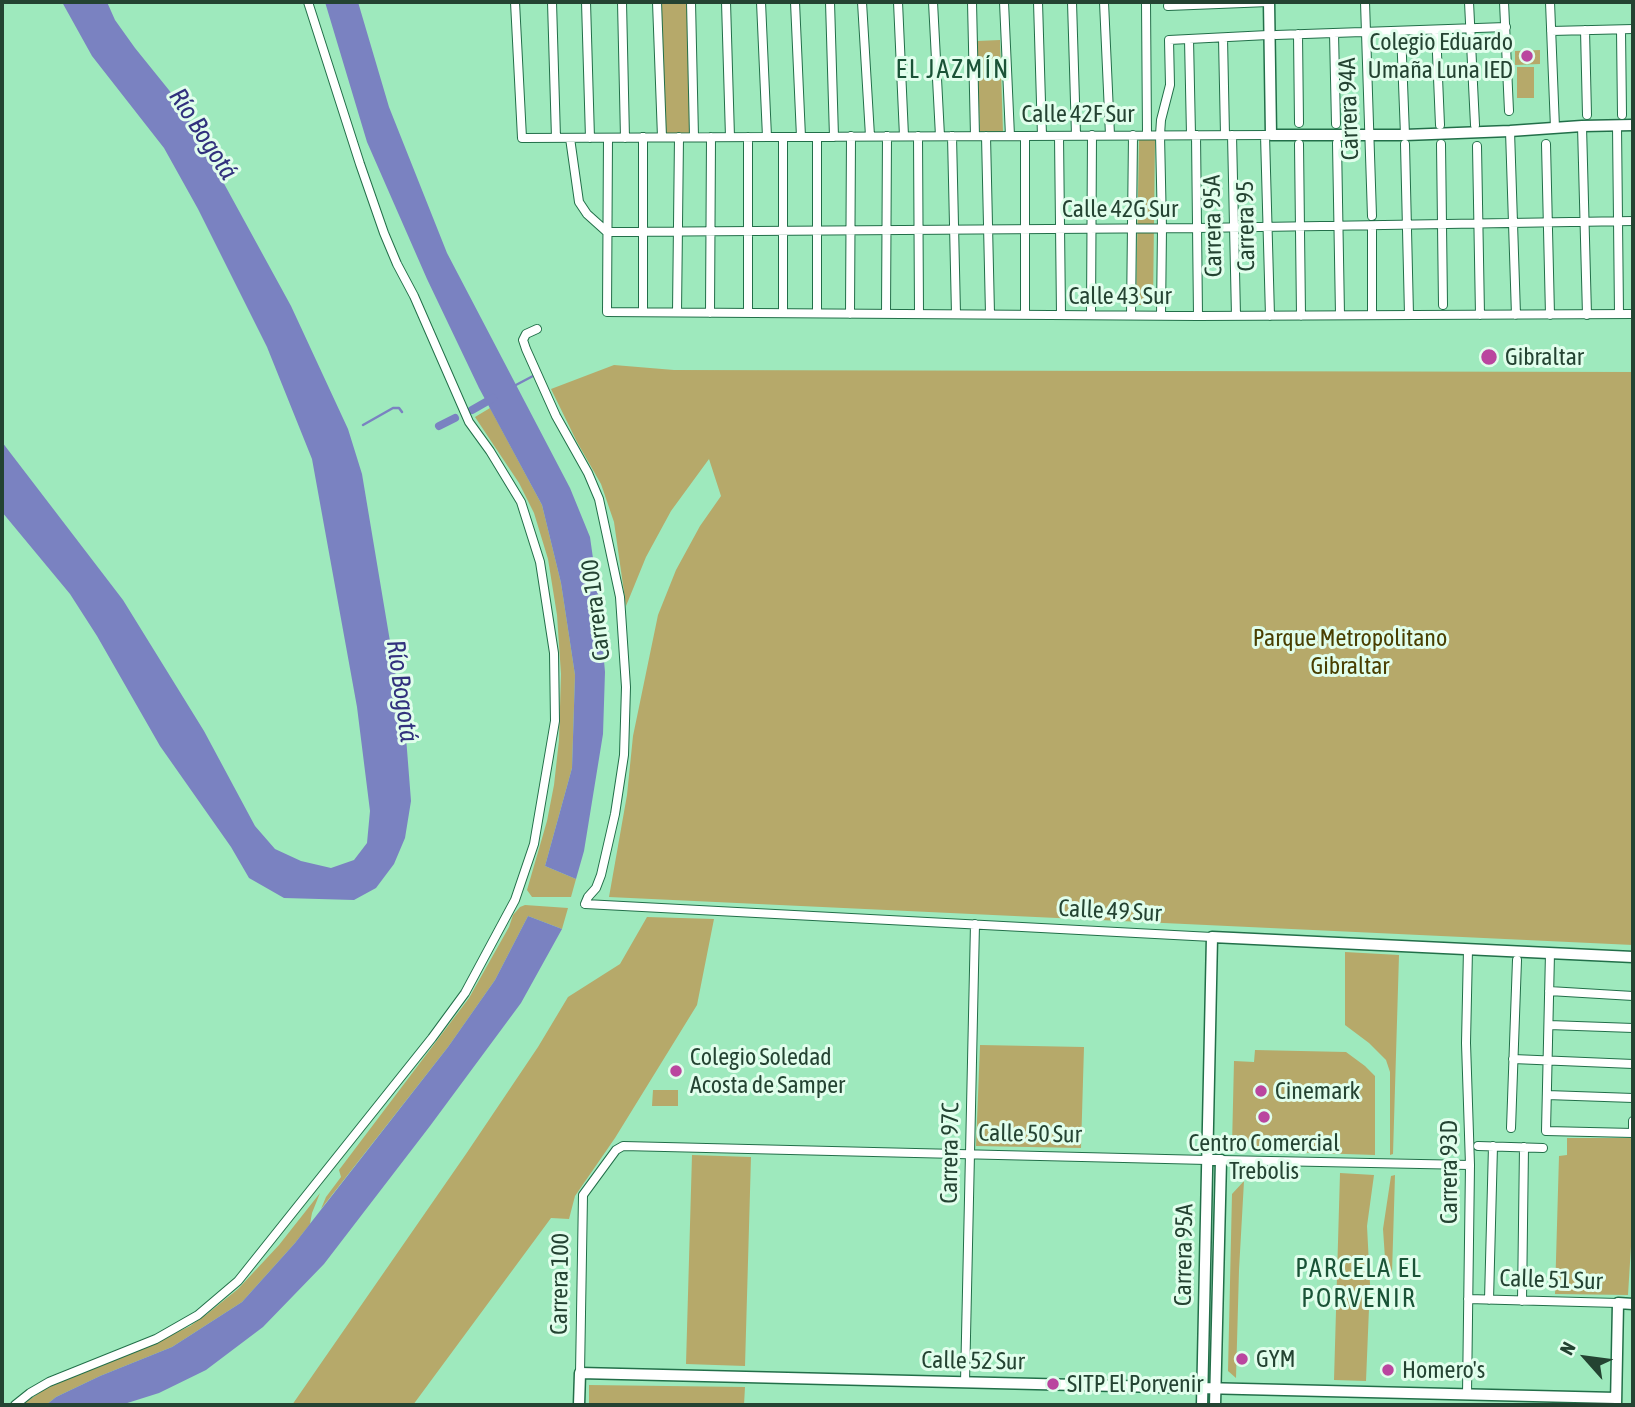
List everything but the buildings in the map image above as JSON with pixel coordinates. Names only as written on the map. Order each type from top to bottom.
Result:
[{"type":"street","points":[[15,1405],[48,1382],[156,1339],[198,1315],[238,1281],[465,993],[515,900],[534,844],[555,720],[554,653],[540,562],[521,502],[469,422],[384,233],[308,2]]},
{"type":"street","name":"Calle 42F Sur","points":[[515,2],[522,138],[1369,135],[1405,140],[1582,126],[1620,120],[1633,125]]},
{"type":"street","points":[[552,2],[556,138]]},
{"type":"street","points":[[586,2],[590,138]]},
{"type":"street","points":[[622,2],[625,138]]},
{"type":"street","points":[[657,2],[662,137]]},
{"type":"street","points":[[691,2],[694,137]]},
{"type":"street","points":[[726,2],[730,137]]},
{"type":"street","points":[[761,2],[766,137]]},
{"type":"street","points":[[795,2],[801,137]]},
{"type":"street","points":[[830,2],[834,137]]},
{"type":"street","points":[[862,2],[870,136]]},
{"type":"street","points":[[898,2],[904,136]]},
{"type":"street","points":[[933,2],[940,136]]},
{"type":"street","points":[[972,2],[975,136]]},
{"type":"street","points":[[1004,2],[1010,136]]},
{"type":"street","points":[[1038,2],[1042,136]]},
{"type":"street","points":[[1072,2],[1076,135]]},
{"type":"street","points":[[1104,2],[1110,135]]},
{"type":"street","points":[[1146,2],[1147,135]]},
{"type":"street","points":[[1168,6],[1269,2]]},
{"type":"street","name":"Carrera 95","points":[[1269,2],[1272,35],[1268,135],[1270,316]]},
{"type":"street","name":"Carrera 94A","points":[[1365,2],[1372,216]]},
{"type":"street","points":[[1469,2],[1475,125]]},
{"type":"street","points":[[1504,2],[1509,111]]},
{"type":"street","points":[[1549,2],[1555,128]]},
{"type":"street","points":[[1161,315],[1160,135],[1170,85],[1169,40],[1506,27]]},
{"type":"street","points":[[1551,31],[1633,29]]},
{"type":"street","points":[[1436,30],[1440,125]]},
{"type":"street","points":[[1585,30],[1587,115]]},
{"type":"street","points":[[1619,314],[1620,30]]},
{"type":"street","points":[[1401,31],[1409,316]]},
{"type":"street","points":[[1334,33],[1336,124]]},
{"type":"street","points":[[1298,34],[1299,123]]},
{"type":"street","name":"Carrera 95A","points":[[1223,38],[1234,227],[1236,316]]},
{"type":"street","points":[[1189,39],[1198,316]]},
{"type":"street","points":[[1582,126],[1587,315]]},
{"type":"street","points":[[1510,131],[1516,315]]},
{"type":"street","points":[[1059,135],[1061,315]]},
{"type":"street","points":[[1091,315],[1092,135]]},
{"type":"street","points":[[1131,315],[1133,135]]},
{"type":"street","points":[[817,136],[817,313]]},
{"type":"street","points":[[850,314],[851,136]]},
{"type":"street","points":[[886,314],[887,136]]},
{"type":"street","points":[[918,136],[919,314]]},
{"type":"street","points":[[952,136],[956,314]]},
{"type":"street","points":[[986,136],[989,314]]},
{"type":"street","points":[[1025,136],[1025,315]]},
{"type":"street","points":[[677,312],[679,137]]},
{"type":"street","points":[[710,313],[711,137]]},
{"type":"street","points":[[748,137],[748,313]]},
{"type":"street","points":[[783,137],[783,313]]},
{"type":"street","points":[[570,138],[579,201],[587,214],[607,232]]},
{"type":"street","points":[[607,232],[608,138]]},
{"type":"street","points":[[643,138],[643,312]]},
{"type":"street","points":[[1337,143],[1340,315]]},
{"type":"street","points":[[1299,144],[1301,316]]},
{"type":"street","points":[[1441,144],[1443,305]]},
{"type":"street","points":[[1546,144],[1550,315]]},
{"type":"street","points":[[1477,146],[1480,315]]},
{"type":"street","name":"Calle 42G Sur","points":[[607,232],[1132,229],[1633,221]]},
{"type":"street","points":[[1371,226],[1372,315]]},
{"type":"street","name":"Calle 43 Sur","points":[[607,232],[607,312],[1198,316],[1633,314]]},
{"type":"street","name":"Carrera 100","points":[[537,329],[526,334],[523,340],[556,416],[588,473],[598,499],[620,597],[626,687],[624,755],[615,814],[601,875],[585,904]]},
{"type":"street","name":"Calle 49 Sur","points":[[585,904],[1633,957]]},
{"type":"street","name":"Carrera 97C","points":[[965,1382],[975,924]]},
{"type":"street","name":"Carrera 95A","points":[[1202,1405],[1212,937]]},
{"type":"street","name":"Carrera 93D","points":[[1467,1394],[1468,949]]},
{"type":"street","points":[[1550,953],[1546,1131],[1633,1133],[1633,1121]]},
{"type":"street","points":[[1511,1128],[1517,960]]},
{"type":"street","points":[[1549,991],[1633,996]]},
{"type":"street","points":[[1549,1025],[1633,1028]]},
{"type":"street","points":[[1513,1059],[1633,1064]]},
{"type":"street","points":[[1547,1095],[1633,1098]]},
{"type":"street","name":"Calle 50 Sur","points":[[601,1170],[616,1150],[623,1146],[1469,1165]]},
{"type":"street","points":[[1478,1146],[1543,1148]]},
{"type":"street","points":[[1489,1300],[1493,1146]]},
{"type":"street","points":[[1522,1301],[1524,1147]]},
{"type":"street","name":"Carrera 95A","points":[[1215,1405],[1221,1160]]},
{"type":"street","name":"Carrera 100","points":[[579,1405],[582,1201],[585,1190],[601,1170]]},
{"type":"street","name":"Calle 51 Sur","points":[[1468,1299],[1633,1304]]},
{"type":"street","points":[[1616,1401],[1618,1303]]},
{"type":"street","name":"Calle 52 Sur","points":[[580,1373],[1467,1394],[1616,1401]]},
{"type":"green space","points":[[660,2],[688,2],[691,133],[663,134]]},
{"type":"green space","points":[[1000,40],[1003,132],[980,133],[977,41]]},
{"type":"green space","points":[[1540,50],[1540,64],[1515,65],[1515,51]]},
{"type":"green space","points":[[1517,67],[1534,67],[1534,98],[1517,98]]},
{"type":"green space","points":[[1139,140],[1155,140],[1153,305],[1136,305]]},
{"type":"green space","name":"Parque Metropolitano Gibraltar","points":[[614,365],[674,370],[1633,372],[1633,945],[609,897],[627,795],[633,736],[658,615],[676,570],[700,526],[721,496],[709,459],[671,511],[646,557],[626,606],[614,522],[601,484],[551,389]]},
{"type":"green space","points":[[490,408],[542,505],[561,583],[575,675],[572,768],[545,866],[576,879],[571,897],[532,897],[527,890],[547,821],[559,740],[561,674],[557,615],[548,559],[534,513],[519,483],[475,417]]},
{"type":"green space","points":[[525,905],[568,908],[562,929],[528,916],[495,980],[448,1047],[321,1209],[326,1197],[341,1177],[339,1170],[469,998],[513,915]]},
{"type":"green space","points":[[647,917],[714,919],[697,1005],[615,1138],[575,1196],[569,1219],[551,1218],[413,1405],[292,1405],[466,1154],[568,997],[620,964]]},
{"type":"green space","points":[[1345,952],[1399,955],[1393,1154],[1390,1155],[1390,1072],[1386,1060],[1345,1025]]},
{"type":"green space","points":[[980,1045],[1084,1047],[1081,1148],[976,1146]]},
{"type":"green space","points":[[1255,1050],[1346,1052],[1365,1066],[1375,1076],[1375,1155],[1255,1151],[1255,1146],[1232,1146],[1234,1061],[1254,1062]]},
{"type":"green space","points":[[653,1090],[678,1090],[678,1106],[652,1106]]},
{"type":"green space","points":[[1567,1138],[1633,1138],[1633,1214],[1628,1295],[1555,1294],[1559,1156],[1567,1155]]},
{"type":"green space","points":[[692,1155],[751,1157],[745,1366],[686,1364]]},
{"type":"green space","points":[[1340,1173],[1374,1175],[1367,1226],[1370,1284],[1366,1381],[1334,1380]]},
{"type":"green space","points":[[1395,1175],[1392,1273],[1386,1273],[1383,1229],[1391,1176]]},
{"type":"green space","points":[[1244,1181],[1236,1378],[1228,1371],[1232,1194]]},
{"type":"green space","points":[[320,1193],[310,1224],[242,1302],[172,1347],[100,1376],[56,1397],[46,1405],[22,1405],[46,1388],[77,1372],[159,1341],[190,1326],[207,1314],[238,1289],[279,1245]]},
{"type":"green space","points":[[589,1385],[745,1387],[744,1405],[589,1405]]},
{"type":"water","points":[[62,2],[107,2],[115,20],[135,48],[181,105],[291,306],[348,429],[362,474],[406,737],[411,801],[405,838],[394,864],[376,888],[354,900],[284,898],[249,878],[231,847],[160,746],[70,594],[2,512],[2,442],[123,600],[204,731],[255,826],[275,849],[301,861],[331,868],[354,860],[367,843],[370,811],[357,707],[312,459],[267,347],[198,209],[164,148],[92,56]]},
{"type":"water","points":[[325,2],[358,2],[389,107],[447,253],[570,488],[590,537],[605,672],[603,734],[584,851],[576,879],[545,866],[572,768],[575,675],[561,583],[542,505],[479,388],[427,279],[367,142]]},
{"type":"water","points":[[528,916],[562,929],[521,1003],[324,1264],[263,1327],[206,1370],[159,1393],[121,1405],[46,1405],[56,1397],[100,1376],[172,1347],[242,1302],[295,1243],[448,1047],[495,980]]},
{"type":"waterway","points":[[514,386],[533,376]]},
{"type":"waterway","points":[[472,410],[493,398]]},
{"type":"waterway","points":[[363,425],[393,408],[399,408],[402,412]]},
{"type":"waterway","points":[[439,426],[455,418]]},
{"type":"place","name":"Colegio Eduardo Umaña Luna IED","points":[[1527,56]]},
{"type":"place","name":"Gibraltar","points":[[1489,357]]},
{"type":"place","name":"Colegio Soledad Acosta de Samper","points":[[676,1071]]},
{"type":"place","name":"Cinemark","points":[[1261,1091]]},
{"type":"place","name":"Centro Comercial Trebolis","points":[[1264,1117]]},
{"type":"place","name":"GYM","points":[[1242,1359]]},
{"type":"place","name":"Homero's","points":[[1388,1370]]},
{"type":"place","name":"SITP El Porvenir","points":[[1053,1384]]},
{"type":"district","name":"EL JAZMÍN","points":[[953,70]]},
{"type":"district","name":"PARCELA EL PORVENIR","points":[[1359,1284]]},
{"type":"water label","name":"Río Bogotá","points":[[203,134]]},
{"type":"water label","name":"Río Bogotá","points":[[402,691]]}]
